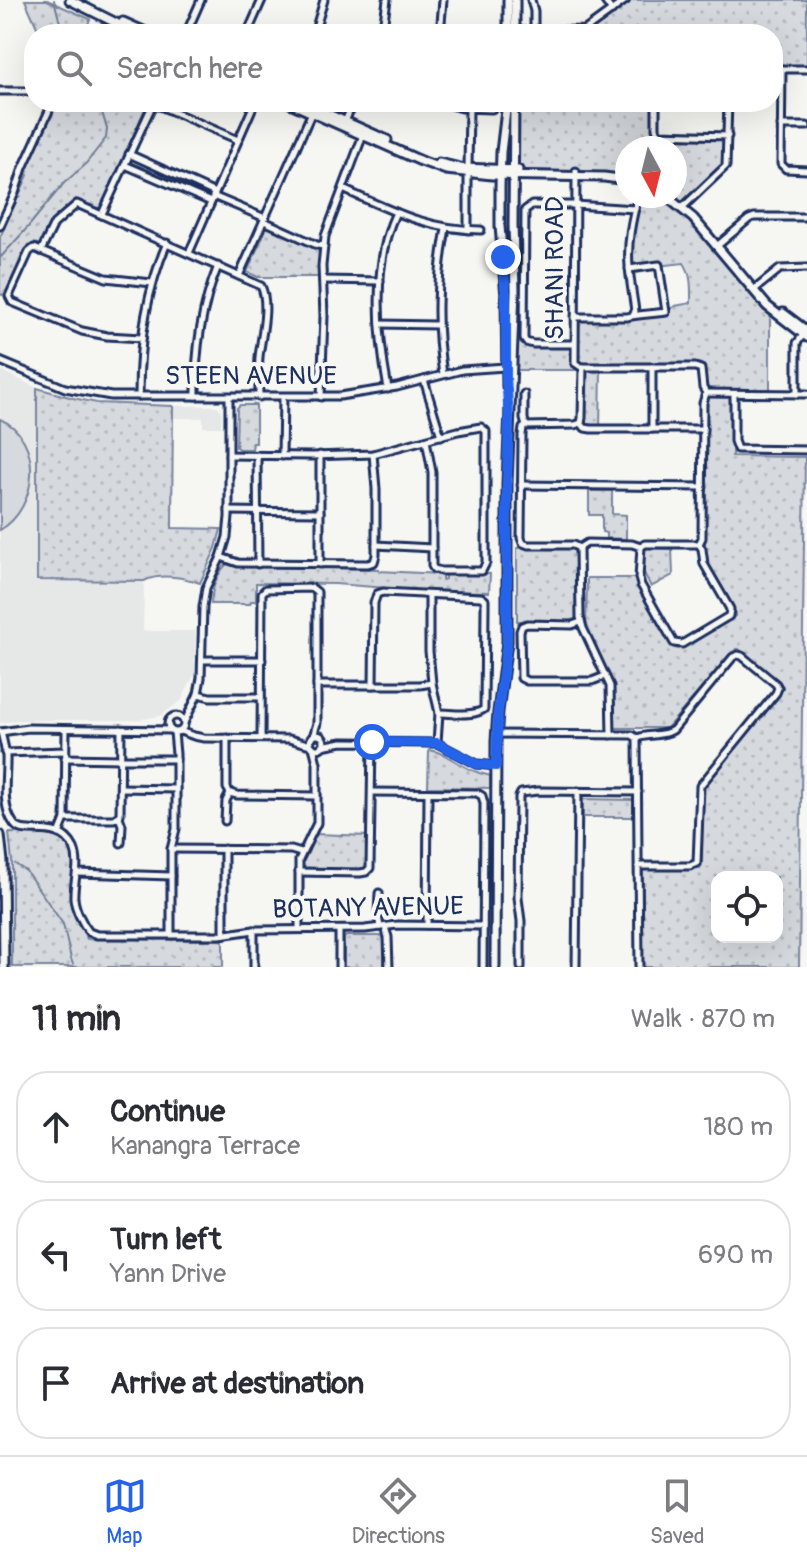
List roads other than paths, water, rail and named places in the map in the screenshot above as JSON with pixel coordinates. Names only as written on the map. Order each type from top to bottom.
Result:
[{"type":"street","points":[[70,0],[114,24]]},
{"type":"street","points":[[190,24],[201,0]]},
{"type":"street","points":[[251,24],[262,0]]},
{"type":"street","points":[[317,24],[324,0]]},
{"type":"street","points":[[383,24],[387,0]]},
{"type":"street","points":[[441,24],[443,0]]},
{"type":"street","points":[[508,0],[511,24]]},
{"type":"street","points":[[513,24],[515,0]]},
{"type":"street","points":[[531,0],[534,24]]},
{"type":"street","points":[[604,0],[612,11]]},
{"type":"street","points":[[596,24],[626,0]]},
{"type":"street","points":[[87,9],[128,24]]},
{"type":"street","points":[[783,69],[807,69]]},
{"type":"street","points":[[0,91],[24,91]]},
{"type":"street","points":[[0,226],[48,112]]},
{"type":"street","points":[[102,214],[148,112]]},
{"type":"street","points":[[174,112],[238,140]]},
{"type":"street","points":[[189,253],[251,112]]},
{"type":"street","points":[[239,276],[312,112]]},
{"type":"street","points":[[317,112],[433,166],[466,171],[615,177]]},
{"type":"street","points":[[344,124],[349,112]]},
{"type":"street","points":[[468,230],[466,171],[469,112]]},
{"type":"street","points":[[506,112],[500,172],[500,226],[506,297],[505,367],[509,416]]},
{"type":"street","points":[[497,967],[496,734],[507,642],[507,483],[515,290],[514,112]]},
{"type":"street","points":[[656,112],[658,134],[728,136]]},
{"type":"street","points":[[687,203],[726,167],[728,112]]},
{"type":"street","points":[[781,112],[781,166],[807,170]]},
{"type":"street","points":[[781,126],[807,126]]},
{"type":"street","points":[[364,133],[466,171]]},
{"type":"street","points":[[321,397],[324,246],[327,228],[364,133]]},
{"type":"street","points":[[129,154],[213,197]]},
{"type":"street","points":[[125,165],[213,197],[324,246]]},
{"type":"street","name":"SHANI ROAD","points":[[576,174],[574,344],[580,366],[581,423]]},
{"type":"street","points":[[343,189],[419,222],[446,228],[481,230]]},
{"type":"street","points":[[41,251],[54,224],[74,205],[79,205],[261,286],[264,291],[259,397]]},
{"type":"street","points":[[574,344],[526,342],[523,297],[525,209],[532,205],[635,209],[629,237],[634,314]]},
{"type":"street","points":[[686,208],[767,306],[806,334],[797,343],[797,394]]},
{"type":"street","points":[[388,389],[380,324],[380,281],[383,252],[396,212]]},
{"type":"street","points":[[719,245],[754,217],[807,217]]},
{"type":"street","points":[[443,374],[437,325],[438,286],[446,228]]},
{"type":"street","points":[[139,396],[142,338],[152,283],[167,243]]},
{"type":"street","points":[[142,338],[82,331],[11,301],[10,294],[29,252],[34,248],[106,278],[152,283]]},
{"type":"street","points":[[575,317],[627,317],[666,312],[659,265],[629,269]]},
{"type":"street","points":[[196,396],[195,366],[204,310],[218,266]]},
{"type":"street","points":[[755,289],[780,269],[807,268]]},
{"type":"street","points":[[323,280],[380,281]]},
{"type":"street","points":[[380,324],[437,325]]},
{"type":"street","name":"STEEN AVENUE","points":[[0,361],[65,388],[97,395],[139,396],[321,397],[388,389],[462,370],[505,367]]},
{"type":"street","points":[[580,366],[695,367],[701,369],[706,393]]},
{"type":"street","points":[[652,367],[652,429]]},
{"type":"street","points":[[424,380],[441,436]]},
{"type":"street","points":[[706,393],[807,394]]},
{"type":"street","points":[[699,544],[702,538],[703,401],[706,393]]},
{"type":"street","points":[[524,394],[526,426]]},
{"type":"street","points":[[734,394],[734,441],[737,449],[807,450]]},
{"type":"street","points":[[173,729],[182,722],[198,694],[203,660],[204,595],[227,537],[229,397]]},
{"type":"street","points":[[282,456],[283,397]]},
{"type":"street","points":[[579,548],[522,542],[523,428],[581,423],[591,429],[703,429]]},
{"type":"street","points":[[229,455],[373,454],[441,436],[476,427],[481,427],[486,431],[485,566],[479,571],[437,571],[432,566],[432,472],[426,440]]},
{"type":"street","points":[[221,557],[232,562],[258,564],[371,564],[375,560],[376,545],[373,454]]},
{"type":"street","points":[[257,455],[258,564]]},
{"type":"street","points":[[320,455],[320,564]]},
{"type":"street","points":[[521,485],[703,487]]},
{"type":"street","points":[[229,511],[320,512]]},
{"type":"street","points":[[579,548],[587,543],[641,547],[645,544],[699,544]]},
{"type":"street","points":[[641,547],[641,585],[674,643],[679,644],[730,614],[703,561],[699,544]]},
{"type":"street","points":[[376,545],[432,548]]},
{"type":"street","points":[[579,548],[581,622],[611,690],[611,735]]},
{"type":"street","points":[[261,738],[262,593],[268,588],[315,589],[318,596],[317,723],[310,742],[317,763],[316,827],[301,853],[299,929]]},
{"type":"street","points":[[373,685],[375,596],[383,592],[478,596],[485,602],[484,709],[476,713],[439,713]]},
{"type":"street","points":[[429,595],[429,651],[439,713],[437,743]]},
{"type":"street","points":[[581,622],[522,626],[521,678],[527,681],[592,681],[605,676]]},
{"type":"street","points":[[637,738],[673,730],[735,655],[742,656],[777,686],[776,693],[700,786],[697,863],[690,866],[639,866]]},
{"type":"street","points":[[203,660],[262,660]]},
{"type":"street","points":[[317,685],[432,683]]},
{"type":"street","points":[[198,694],[210,697],[261,697]]},
{"type":"street","points":[[171,934],[171,849],[176,829],[174,717],[199,737]]},
{"type":"street","points":[[317,723],[324,742],[317,763]]},
{"type":"street","points":[[171,876],[77,873],[74,848],[67,839],[48,830],[21,829],[13,823],[5,794],[5,753],[0,732],[15,729],[173,729],[199,737],[296,740],[322,737],[342,742],[437,743],[477,764],[496,766]]},
{"type":"street","points":[[59,834],[65,819],[66,729]]},
{"type":"street","points":[[121,729],[121,843]]},
{"type":"street","points":[[496,734],[632,735],[637,738]]},
{"type":"street","points":[[227,738],[227,788],[230,793],[317,796]]},
{"type":"street","points":[[637,738],[639,967]]},
{"type":"street","points":[[296,740],[322,747],[342,742]]},
{"type":"street","points":[[299,872],[360,873],[369,869],[372,742]]},
{"type":"street","points":[[5,753],[176,759]]},
{"type":"street","points":[[121,788],[176,789]]},
{"type":"street","points":[[521,967],[518,898],[520,796],[527,791],[638,792]]},
{"type":"street","points":[[576,967],[578,791]]},
{"type":"street","points":[[372,792],[477,793],[484,798],[483,967]]},
{"type":"street","points":[[225,821],[226,801],[230,793]]},
{"type":"street","points":[[427,925],[428,793]]},
{"type":"street","points":[[65,819],[119,817]]},
{"type":"street","points":[[0,835],[4,967]]},
{"type":"street","points":[[171,849],[291,850],[301,853]]},
{"type":"street","points":[[224,849],[224,934]]},
{"type":"street","name":"BOTANY AVENUE","points":[[77,873],[75,904],[92,934],[224,934],[254,930],[483,926]]},
{"type":"street","points":[[379,893],[378,916],[388,937],[389,967]]},
{"type":"street","points":[[254,930],[254,967]]},
{"type":"street","points":[[339,930],[339,967]]},
{"type":"waterway","points":[[54,0],[60,24]]},
{"type":"waterway","points":[[0,258],[106,138],[102,112]]},
{"type":"waterway","points":[[15,864],[26,871],[63,924],[74,967]]}]
